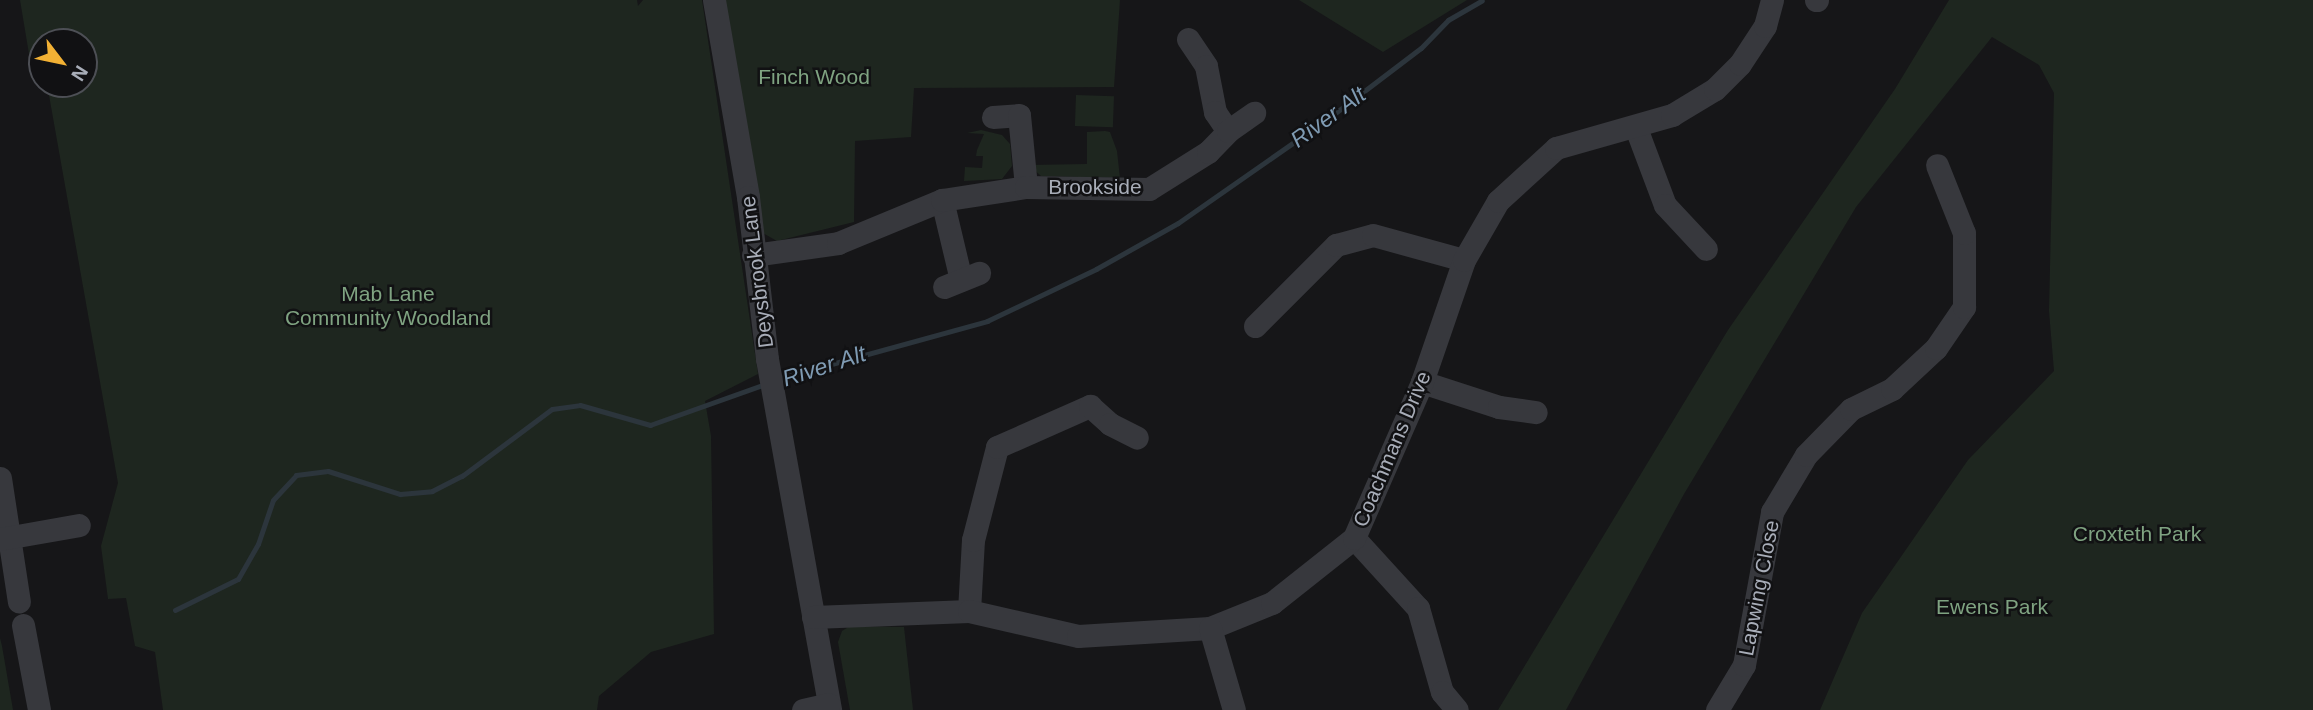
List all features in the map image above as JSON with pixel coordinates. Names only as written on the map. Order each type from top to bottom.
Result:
[{"type":"street","name":"Deysbrook Lane","points":[[714,0],[748,197],[767,359],[829,707]]},
{"type":"street","name":"Coachmans Drive","points":[[813,617],[970,611],[1078,636],[1210,628],[1272,603],[1354,538],[1422,382],[1464,260],[1498,201],[1556,148],[1636,128],[1672,115],[1714,89],[1740,64],[1765,26],[1772,0]]},
{"type":"street","points":[[1187,40],[1206,66],[1215,112],[1228,131]]},
{"type":"street","name":"Brookside","points":[[753,255],[838,243],[942,200],[1026,187],[1149,189],[1208,152],[1228,131],[1254,113]]},
{"type":"street","name":"Brookside","points":[[993,117],[1019,115],[1026,187]]},
{"type":"street","points":[[1636,128],[1665,205],[1706,249]]},
{"type":"street","name":"Lapwing Close","points":[[1717,710],[1744,665],[1772,512],[1806,455],[1851,409],[1892,388],[1937,348],[1964,307],[1965,233],[1937,165]]},
{"type":"street","points":[[942,200],[961,280]]},
{"type":"street","points":[[1255,326],[1336,245],[1373,235],[1464,260]]},
{"type":"street","points":[[1422,382],[1499,407],[1536,412]]},
{"type":"street","points":[[970,611],[973,541],[997,447],[1090,406],[1110,424],[1137,438]]},
{"type":"street","points":[[0,478],[5,538],[19,602]]},
{"type":"street","points":[[5,538],[79,525]]},
{"type":"street","points":[[1354,538],[1418,608],[1442,692],[1457,710]]},
{"type":"street","points":[[23,625],[39,710]]},
{"type":"street","points":[[1210,628],[1234,710]]},
{"type":"street","points":[[803,710],[829,707]]},
{"type":"green space","name":"Mab Lane Community Woodland","points":[[20,0],[637,0],[638,6],[643,0],[702,0],[758,374],[705,401],[711,436],[714,634],[651,652],[599,696],[597,710],[163,710],[155,652],[135,646],[126,598],[108,599],[101,546],[118,483],[49,98],[98,98],[98,28],[28,28],[28,48]]},
{"type":"green space","name":"Finch Wood","points":[[725,0],[1120,0],[1114,87],[914,88],[911,137],[855,141],[854,222],[777,241],[761,232]]},
{"type":"green space","points":[[1299,0],[1467,0],[1383,52]]},
{"type":"green space","name":"Croxteth Park","points":[[1949,0],[2313,0],[2313,710],[1820,710],[1862,613],[1968,460],[2054,371],[2049,311],[2054,93],[2039,65],[1992,37],[1856,207],[1684,494],[1566,710],[1498,710],[1728,330],[1895,89]]},
{"type":"green space","points":[[1076,95],[1114,96],[1113,127],[1075,126]]},
{"type":"green space","points":[[981,130],[1002,135],[1010,144],[1012,166],[1002,179],[964,181],[965,167],[982,168],[983,156],[976,156],[984,134],[967,133]]},
{"type":"green space","points":[[1087,132],[1110,132],[1117,151],[1120,178],[1041,176],[1029,165],[1087,164]]},
{"type":"green space","points":[[850,626],[904,627],[913,710],[850,710],[838,642],[842,631]]},
{"type":"green space","points":[[0,638],[2,646],[13,710],[0,710]]},
{"type":"waterway","name":"River Alt","points":[[777,379],[987,321],[1096,269],[1178,223],[1330,117],[1421,48],[1448,20],[1482,0]]},
{"type":"waterway","name":"River Alt","points":[[175,610],[238,579],[258,544],[273,500],[296,475],[328,471],[400,494],[432,491],[462,476],[552,409],[580,405],[650,425],[765,384]]},
{"type":"park label","name":"Ewens Park","points":[[1992,607]]}]
